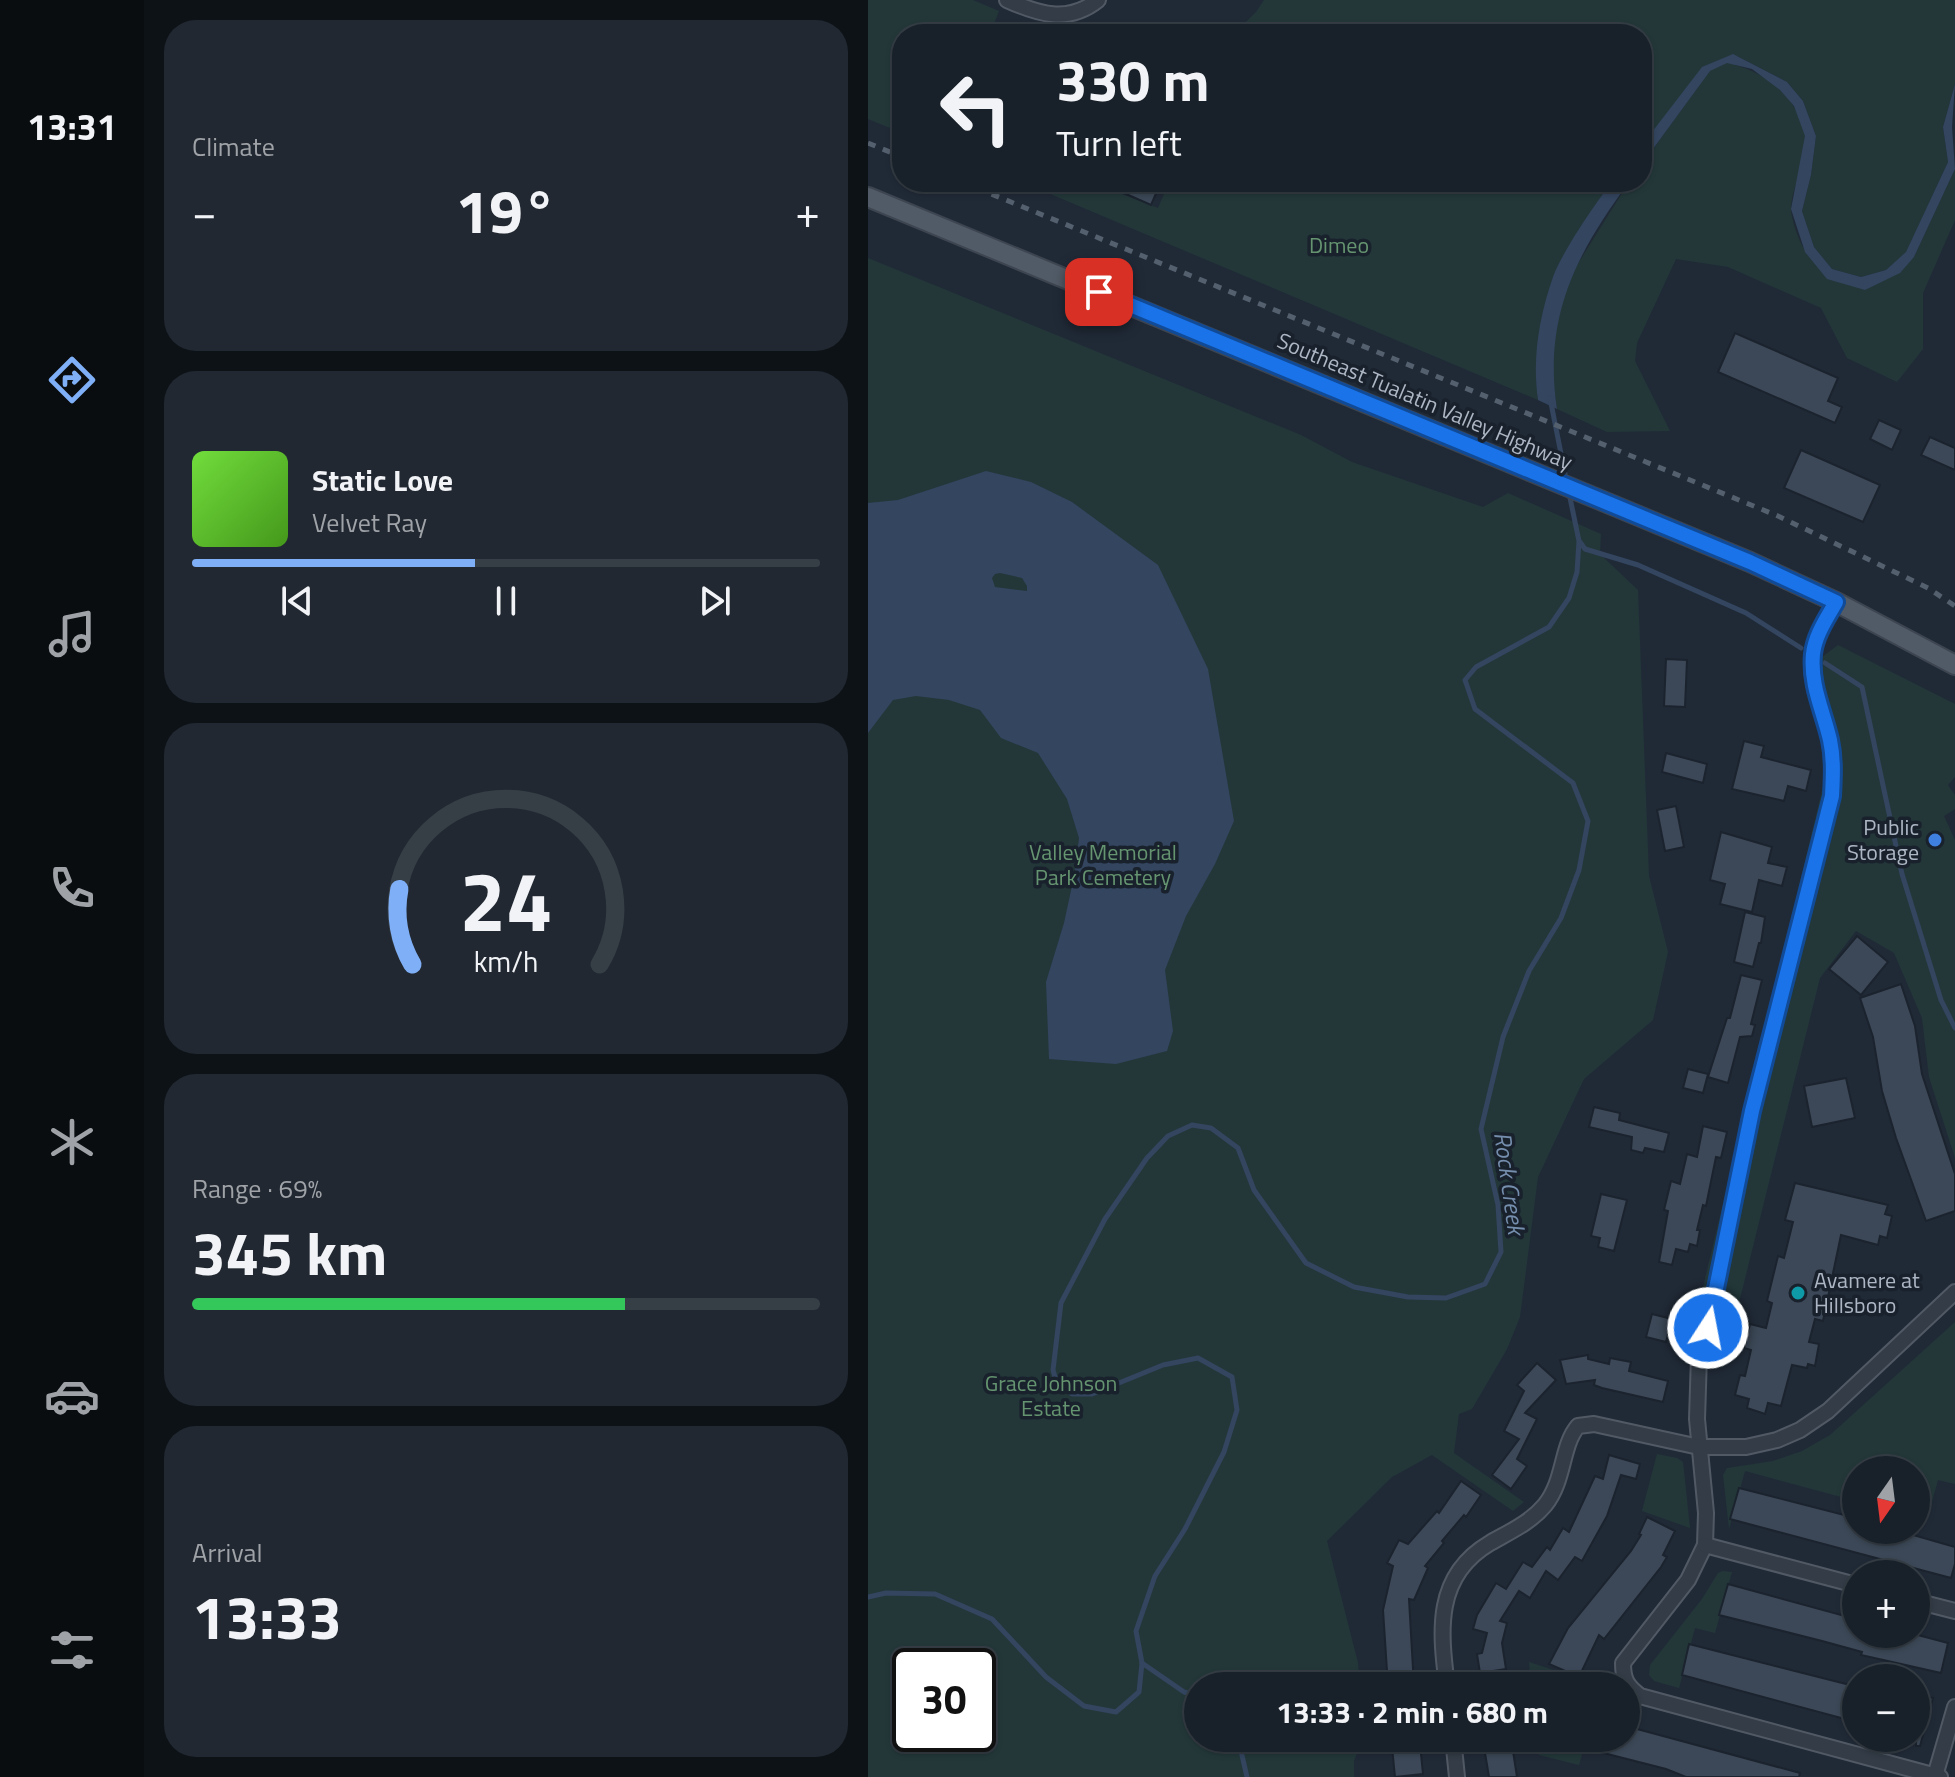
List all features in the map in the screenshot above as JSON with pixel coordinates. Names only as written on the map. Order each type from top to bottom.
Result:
[{"type":"main road","name":"Southeast Tualatin Valley Highway","points":[[868,197],[1750,562],[1836,602],[1955,665]]},
{"type":"street","points":[[1007,0],[1054,16],[1079,10],[1098,0]]},
{"type":"street","points":[[1708,1328],[1752,1111],[1832,796],[1830,740],[1813,684],[1813,652],[1818,635],[1836,602]]},
{"type":"street","points":[[1446,1672],[1441,1628],[1446,1598],[1454,1580],[1474,1554],[1518,1527],[1545,1504],[1560,1479],[1570,1441],[1578,1426],[1594,1424],[1699,1447],[1761,1445],[1800,1430],[1828,1411],[1955,1292]]},
{"type":"street","points":[[1699,1356],[1697,1419],[1706,1513],[1705,1545],[1688,1580],[1623,1663],[1623,1677],[1628,1687],[1640,1696],[1938,1776],[1955,1707]]},
{"type":"street","points":[[1705,1545],[1842,1581]]},
{"type":"street","points":[[1930,1605],[1955,1611]]},
{"type":"street","points":[[1454,1752],[1457,1777]]},
{"type":"green space","points":[[868,0],[973,0],[999,11],[994,24],[892,24],[892,129],[868,119]]},
{"type":"green space","name":"Dimeo","points":[[1264,0],[1955,0],[1955,84],[1943,127],[1948,162],[1906,253],[1886,270],[1861,277],[1832,269],[1814,247],[1802,211],[1816,136],[1803,101],[1787,82],[1737,56],[1735,65],[1759,75],[1780,90],[1802,123],[1804,154],[1791,208],[1795,229],[1804,249],[1822,265],[1865,290],[1914,257],[1955,169],[1955,220],[1923,293],[1923,349],[1897,382],[1847,358],[1821,308],[1728,267],[1676,259],[1637,343],[1635,361],[1670,431],[1607,432],[1557,409],[1553,380],[1536,377],[1538,400],[1046,192],[1117,192],[1158,208],[1165,192],[1619,192],[1570,260],[1569,278],[1623,192],[1652,192],[1652,150],[1704,79],[1652,148],[1652,24],[1244,24]]},
{"type":"green space","points":[[868,258],[1301,435],[1352,462],[1483,507],[1508,493],[1601,534],[1600,554],[1638,590],[1649,876],[1668,952],[1653,1020],[1584,1079],[1538,1177],[1520,1317],[1507,1349],[1472,1409],[1459,1414],[1454,1453],[1524,1502],[1513,1511],[1432,1455],[1392,1477],[1327,1541],[1359,1672],[1184,1672],[1184,1752],[1358,1752],[1354,1777],[868,1777]]},
{"type":"green space","points":[[1838,645],[1955,704],[1955,777],[1948,785],[1955,795],[1955,809],[1944,816],[1955,840],[1955,1158],[1929,1077],[1922,1018],[1894,953],[1856,931],[1820,978],[1723,1367],[1686,1358],[1830,757],[1810,666]]},
{"type":"green space","points":[[1955,1322],[1955,1484],[1938,1480],[1930,1509],[1930,1456],[1842,1456],[1842,1497],[1745,1471],[1729,1529],[1723,1475],[1727,1468],[1773,1461],[1802,1451],[1830,1435]]},
{"type":"green space","points":[[1657,1454],[1683,1462],[1690,1528],[1642,1511]]},
{"type":"green space","points":[[1732,1572],[1715,1633],[1695,1628],[1679,1688],[1654,1681],[1649,1675],[1650,1665],[1702,1599],[1718,1573]]},
{"type":"green space","points":[[1529,1662],[1560,1672],[1530,1672]]},
{"type":"green space","points":[[1539,1752],[1583,1752],[1579,1765],[1539,1755]]},
{"type":"water","points":[[1733,54],[1787,82],[1803,101],[1816,136],[1802,211],[1814,247],[1832,269],[1861,277],[1886,270],[1906,252],[1948,162],[1943,127],[1955,84],[1952,127],[1955,169],[1914,257],[1900,273],[1865,290],[1827,279],[1805,252],[1791,209],[1805,136],[1794,106],[1780,90],[1752,69],[1727,63],[1710,71],[1652,150],[1652,132],[1702,67]]},
{"type":"water","points":[[1605,192],[1622,192],[1593,235],[1568,288],[1555,345],[1557,409],[1538,400],[1538,338],[1553,277]]},
{"type":"water","points":[[986,471],[1031,482],[1072,502],[1158,565],[1208,669],[1234,821],[1215,864],[1186,916],[1165,970],[1173,1031],[1167,1051],[1116,1064],[1049,1059],[1046,982],[1064,923],[1079,838],[1067,799],[1038,753],[1001,738],[980,710],[949,700],[916,696],[893,700],[868,733],[868,503],[898,500]],"holes":[[[1000,573],[1022,578],[1027,591],[995,587],[992,578]]]},
{"type":"building","points":[[1122,192],[1157,192],[1151,205]]},
{"type":"building","points":[[1735,333],[1838,378],[1828,401],[1842,407],[1835,423],[1718,372]]},
{"type":"building","points":[[1879,420],[1901,430],[1892,450],[1870,439]]},
{"type":"building","points":[[1930,437],[1955,448],[1955,470],[1921,455]]},
{"type":"building","points":[[1801,450],[1880,485],[1863,522],[1784,488]]},
{"type":"building","points":[[1666,659],[1687,660],[1685,707],[1664,706]]},
{"type":"building","points":[[1744,741],[1764,746],[1761,757],[1811,770],[1806,791],[1788,786],[1784,801],[1732,789]]},
{"type":"building","points":[[1666,753],[1707,764],[1703,783],[1662,772]]},
{"type":"building","points":[[1676,806],[1684,847],[1665,851],[1657,810]]},
{"type":"building","points":[[1721,832],[1772,847],[1768,863],[1787,867],[1782,886],[1759,880],[1752,912],[1720,904],[1725,884],[1710,880]]},
{"type":"building","points":[[1745,912],[1765,917],[1753,967],[1734,962]]},
{"type":"building","points":[[1857,936],[1888,962],[1861,995],[1829,969]]},
{"type":"building","points":[[1741,975],[1762,980],[1751,1024],[1755,1025],[1752,1036],[1740,1037],[1728,1083],[1708,1077],[1727,1018],[1730,1018]]},
{"type":"building","points":[[1901,984],[1915,1026],[1922,1074],[1955,1174],[1955,1211],[1926,1221],[1882,1091],[1873,1037],[1860,998]]},
{"type":"building","points":[[1688,1069],[1708,1074],[1703,1093],[1683,1088]]},
{"type":"building","points":[[1846,1078],[1855,1118],[1812,1127],[1804,1086]]},
{"type":"building","points":[[1594,1107],[1620,1113],[1619,1120],[1669,1133],[1664,1152],[1645,1148],[1643,1153],[1631,1150],[1632,1137],[1589,1127]]},
{"type":"building","points":[[1703,1126],[1727,1132],[1721,1158],[1716,1157],[1706,1206],[1703,1205],[1697,1246],[1690,1244],[1688,1252],[1676,1249],[1672,1265],[1659,1262],[1668,1211],[1664,1210],[1671,1181],[1680,1184],[1687,1154],[1697,1157]]},
{"type":"building","name":"Avamere at Hillsboro","points":[[1795,1183],[1888,1205],[1885,1214],[1892,1216],[1887,1238],[1880,1236],[1878,1245],[1841,1235],[1823,1321],[1815,1319],[1809,1342],[1819,1344],[1815,1366],[1792,1365],[1781,1406],[1768,1403],[1765,1414],[1747,1408],[1749,1399],[1735,1395],[1740,1375],[1745,1376],[1751,1350],[1744,1348],[1750,1324],[1766,1328],[1772,1303],[1767,1301],[1778,1256],[1784,1258],[1793,1222],[1785,1220]]},
{"type":"building","points":[[1601,1194],[1627,1200],[1614,1251],[1598,1247],[1600,1238],[1591,1236]]},
{"type":"building","points":[[1652,1314],[1672,1319],[1666,1342],[1646,1337]]},
{"type":"building","points":[[1588,1355],[1588,1359],[1609,1364],[1610,1358],[1631,1362],[1629,1371],[1668,1381],[1663,1402],[1602,1388],[1594,1385],[1595,1380],[1566,1384],[1560,1360]]},
{"type":"building","points":[[1537,1363],[1556,1380],[1525,1413],[1537,1419],[1517,1459],[1527,1466],[1511,1489],[1492,1475],[1519,1439],[1504,1431],[1524,1391],[1517,1385]]},
{"type":"building","points":[[1609,1455],[1640,1464],[1636,1479],[1621,1475],[1607,1516],[1582,1561],[1575,1557],[1558,1580],[1546,1571],[1530,1598],[1519,1591],[1500,1621],[1507,1623],[1502,1643],[1506,1669],[1480,1672],[1477,1654],[1482,1653],[1487,1633],[1473,1629],[1477,1615],[1496,1583],[1506,1589],[1523,1562],[1532,1567],[1547,1547],[1550,1550],[1563,1528],[1569,1532],[1595,1476],[1603,1479]]},
{"type":"building","points":[[1461,1481],[1481,1495],[1466,1517],[1464,1515],[1442,1541],[1444,1543],[1425,1566],[1428,1568],[1414,1600],[1409,1599],[1413,1672],[1387,1672],[1383,1610],[1393,1566],[1387,1563],[1399,1540],[1408,1544],[1437,1511],[1439,1513]]},
{"type":"building","points":[[1739,1488],[1842,1514],[1842,1544],[1930,1544],[1930,1540],[1955,1547],[1955,1564],[1951,1578],[1930,1572],[1930,1560],[1884,1560],[1730,1519]]},
{"type":"building","points":[[1647,1517],[1675,1531],[1663,1555],[1667,1557],[1661,1567],[1604,1639],[1599,1635],[1581,1672],[1567,1672],[1549,1664],[1568,1628],[1631,1551]]},
{"type":"building","points":[[1728,1584],[1842,1615],[1842,1646],[1822,1641],[1719,1615]]},
{"type":"building","points":[[1930,1638],[1948,1643],[1941,1673],[1930,1671],[1930,1664],[1901,1664],[1861,1655],[1862,1652],[1847,1648],[1930,1648]]},
{"type":"building","points":[[1689,1644],[1842,1683],[1842,1718],[1682,1675]]},
{"type":"building","points":[[1640,1730],[1800,1773],[1799,1777],[1686,1777],[1600,1752],[1640,1752]]},
{"type":"building","points":[[1392,1752],[1421,1752],[1423,1774],[1395,1777]]},
{"type":"building","points":[[1513,1752],[1517,1777],[1489,1777],[1485,1753]]},
{"type":"waterway","name":"Rock Creek","points":[[1550,398],[1566,479]]},
{"type":"waterway","name":"Rock Creek","points":[[868,1597],[886,1593],[935,1594],[992,1619],[1046,1677],[1084,1706],[1116,1712],[1139,1692],[1142,1663],[1136,1631],[1155,1576],[1185,1529],[1224,1452],[1237,1410],[1232,1377],[1198,1358],[1163,1365],[1092,1394],[1072,1394],[1057,1384],[1053,1370],[1061,1303],[1105,1219],[1147,1158],[1168,1136],[1192,1125],[1211,1128],[1238,1148],[1254,1190],[1306,1263],[1354,1287],[1408,1297],[1446,1298],[1485,1284],[1501,1252],[1498,1205],[1481,1129],[1503,1037],[1529,971],[1561,918],[1579,870],[1588,821],[1573,783],[1475,709],[1465,680],[1476,667],[1549,627],[1569,598],[1577,572],[1579,541],[1569,493]]},
{"type":"waterway","points":[[1580,542],[1585,549],[1638,565],[1746,613],[1801,648]]},
{"type":"waterway","points":[[1825,663],[1862,687],[1902,874],[1941,1000],[1955,1028]]},
{"type":"waterway","points":[[1142,1663],[1184,1692]]},
{"type":"waterway","points":[[1241,1752],[1247,1777]]},
{"type":"railway","points":[[868,143],[892,153]]},
{"type":"railway","points":[[986,192],[1778,516],[1928,588],[1955,606]]},
{"type":"place","name":"Public Storage","points":[[1935,840]]},
{"type":"place","name":"Avamere at Hillsboro","points":[[1798,1293]]},
{"type":"route","points":[[1099,292],[1750,562],[1836,602],[1818,635],[1813,652],[1813,684],[1830,740],[1832,796],[1752,1111],[1708,1328]]},
{"type":"park label","name":"Valley Memorial Park Cemetery","points":[[1103,864]]},
{"type":"park label","name":"Grace Johnson Estate","points":[[1051,1396]]}]
